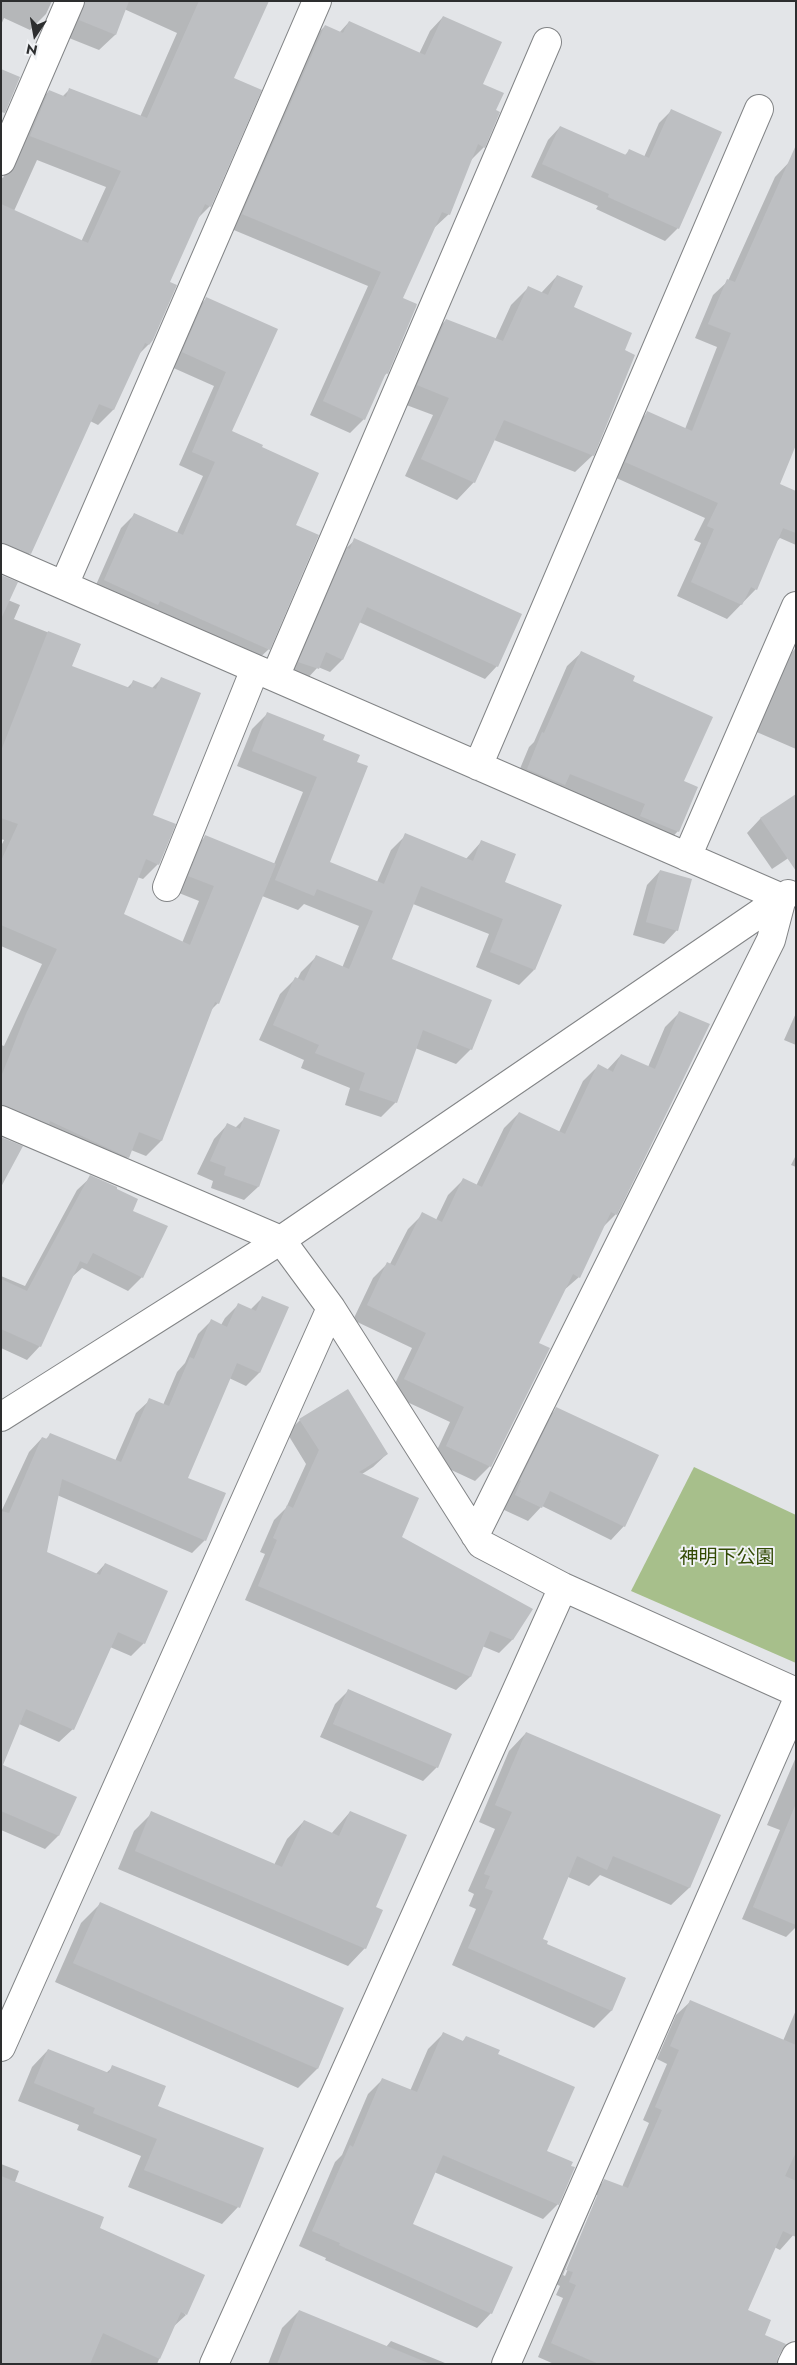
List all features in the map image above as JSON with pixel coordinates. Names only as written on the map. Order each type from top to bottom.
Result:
[{"type":"street","points":[[1,161],[70,1]]},
{"type":"street","points":[[64,586],[317,1]]},
{"type":"street","points":[[167,887],[265,673],[547,42]]},
{"type":"street","points":[[478,766],[759,109]]},
{"type":"street","points":[[1,558],[687,857],[789,894]]},
{"type":"street","points":[[687,857],[796,606]]},
{"type":"street","points":[[1,1417],[281,1240],[789,894]]},
{"type":"street","points":[[475,1535],[771,940],[789,894]]},
{"type":"street","points":[[1,1120],[281,1240],[331,1308],[481,1544],[563,1587],[796,1692]]},
{"type":"street","points":[[1,2047],[331,1308]]},
{"type":"street","points":[[214,2364],[563,1587]]},
{"type":"street","points":[[506,2364],[796,1703]]},
{"type":"street","points":[[792,2364],[796,2356]]},
{"type":"green space","name":"神明下公園","points":[[694,1467],[796,1515],[796,1663],[631,1591]]},
{"type":"building","points":[[85,1],[129,1],[116,35],[79,20]]},
{"type":"building","points":[[199,1],[269,1],[234,78],[262,90],[211,207],[205,204],[170,282],[177,285],[153,340],[149,345],[145,343],[114,410],[99,404],[31,554],[1,543],[1,204],[88,243],[121,171],[30,136],[49,90],[66,97],[69,88],[147,118]]},
{"type":"building","points":[[443,16],[502,42],[483,84],[504,93],[496,110],[500,112],[485,148],[478,144],[450,215],[442,212],[403,298],[417,304],[388,374],[386,373],[365,420],[323,401],[381,272],[242,214],[325,25],[343,33],[349,21],[425,55]]},
{"type":"building","points":[[1,69],[20,77],[5,113],[1,112]]},
{"type":"building","points":[[671,109],[722,132],[679,229],[608,197],[609,194],[542,164],[560,126],[626,155],[629,149],[649,158]]},
{"type":"building","points":[[796,145],[796,445],[780,484],[796,491],[796,533],[783,528],[757,590],[751,587],[742,605],[691,582],[714,529],[707,526],[718,503],[625,462],[647,411],[692,431],[731,333],[708,324],[727,279],[735,282]]},
{"type":"building","points":[[557,275],[583,286],[574,307],[632,333],[625,350],[635,355],[594,456],[504,420],[475,483],[421,459],[449,398],[417,385],[446,319],[503,341],[528,286],[548,295]]},
{"type":"building","points":[[206,297],[278,329],[232,431],[319,473],[296,525],[319,535],[270,650],[160,601],[158,605],[104,580],[134,513],[183,535],[215,462],[192,452],[226,372],[182,352]]},
{"type":"building","points":[[354,538],[522,614],[498,667],[367,607],[343,660],[326,652],[319,669],[298,662],[347,548],[350,549]]},
{"type":"building","points":[[1,575],[18,582],[1,619]]},
{"type":"building","points":[[48,631],[81,644],[72,666],[130,688],[133,680],[156,689],[161,677],[201,693],[153,815],[176,824],[159,865],[146,859],[124,914],[190,945],[214,886],[188,876],[205,835],[276,864],[219,1004],[215,1002],[162,1141],[139,1132],[129,1158],[50,1121],[49,1124],[1,1105],[1,1077],[26,1014],[57,949],[1,925],[1,861],[18,824],[1,818],[1,751]]},
{"type":"building","points":[[581,651],[635,676],[633,681],[713,717],[684,781],[698,787],[679,832],[640,816],[645,804],[570,774],[565,785],[527,769],[542,732],[544,733]]},
{"type":"building","points":[[267,712],[325,735],[323,740],[360,755],[357,762],[368,766],[330,862],[384,884],[405,833],[473,861],[481,840],[516,854],[505,882],[562,905],[535,970],[490,952],[503,919],[421,886],[392,959],[492,1000],[472,1050],[423,1030],[397,1103],[359,1090],[365,1073],[315,1053],[319,1045],[273,1025],[295,977],[304,981],[316,955],[349,969],[373,911],[317,889],[314,896],[275,880],[317,777],[252,751]]},
{"type":"building","points":[[796,794],[796,871],[760,818]]},
{"type":"building","points":[[660,870],[692,879],[678,931],[646,922]]},
{"type":"building","points":[[679,1011],[710,1024],[617,1215],[611,1212],[580,1278],[573,1274],[539,1343],[550,1348],[491,1467],[446,1446],[464,1407],[404,1379],[426,1333],[367,1305],[387,1262],[395,1266],[422,1212],[442,1222],[463,1178],[482,1187],[519,1112],[565,1134],[598,1064],[613,1072],[621,1054],[655,1069]]},
{"type":"building","points":[[244,1117],[280,1130],[259,1187],[224,1175],[226,1167],[210,1161],[227,1123],[240,1129]]},
{"type":"building","points":[[1,1137],[23,1146],[1,1187]]},
{"type":"building","points":[[90,1175],[138,1199],[133,1211],[168,1226],[143,1278],[93,1253],[87,1264],[80,1261],[41,1347],[1,1329],[1,1279],[27,1291]]},
{"type":"building","points":[[262,1296],[289,1307],[260,1373],[237,1363],[188,1478],[226,1493],[206,1541],[62,1479],[47,1552],[100,1575],[105,1563],[168,1591],[145,1644],[118,1632],[74,1730],[26,1709],[3,1765],[77,1797],[59,1836],[1,1811],[1,1511],[9,1513],[42,1437],[47,1439],[50,1433],[121,1462],[149,1398],[169,1406],[190,1357],[194,1359],[211,1319],[227,1327],[238,1303],[256,1311]]},
{"type":"building","points":[[348,1389],[388,1454],[359,1472],[419,1498],[402,1537],[533,1609],[513,1640],[490,1631],[471,1677],[258,1586],[277,1540],[273,1538],[287,1505],[293,1508],[319,1450],[299,1419]]},
{"type":"building","points":[[556,1407],[659,1455],[625,1527],[550,1491],[542,1508],[515,1495],[520,1480]]},
{"type":"building","points":[[348,1689],[452,1734],[438,1768],[333,1724]]},
{"type":"building","points":[[526,1732],[721,1815],[690,1888],[613,1856],[607,1870],[577,1856],[543,1939],[548,1941],[547,1944],[626,1978],[612,2011],[468,1948],[493,1891],[485,1888],[490,1876],[484,1874],[512,1812],[495,1805]]},
{"type":"building","points":[[796,1806],[796,1925],[753,1907]]},
{"type":"building","points":[[151,1811],[282,1867],[304,1820],[339,1836],[350,1811],[407,1835],[376,1907],[383,1910],[366,1949],[135,1851]]},
{"type":"building","points":[[100,1902],[344,2008],[318,2069],[73,1963]]},
{"type":"building","points":[[690,2000],[796,2045],[796,2152],[785,2176],[796,2181],[796,2237],[783,2231],[748,2310],[771,2320],[765,2335],[786,2344],[778,2357],[777,2364],[599,2364],[551,2343],[576,2285],[569,2282],[573,2272],[566,2270],[604,2179],[628,2188],[662,2110],[655,2107],[679,2050],[670,2046]]},
{"type":"building","points":[[443,2032],[463,2041],[466,2036],[500,2050],[498,2054],[575,2087],[547,2151],[573,2162],[571,2166],[575,2167],[559,2205],[443,2155],[413,2224],[513,2267],[492,2314],[312,2231],[350,2145],[353,2147],[382,2078],[417,2092]]},
{"type":"building","points":[[48,2049],[109,2073],[112,2065],[166,2086],[158,2106],[264,2148],[240,2208],[144,2170],[157,2139],[93,2113],[95,2108],[34,2083]]},
{"type":"building","points":[[1,2176],[104,2217],[100,2228],[205,2275],[187,2315],[181,2312],[160,2359],[103,2333],[90,2364],[1,2364]]},
{"type":"building","points":[[299,2310],[428,2363],[428,2364],[277,2364]]}]
